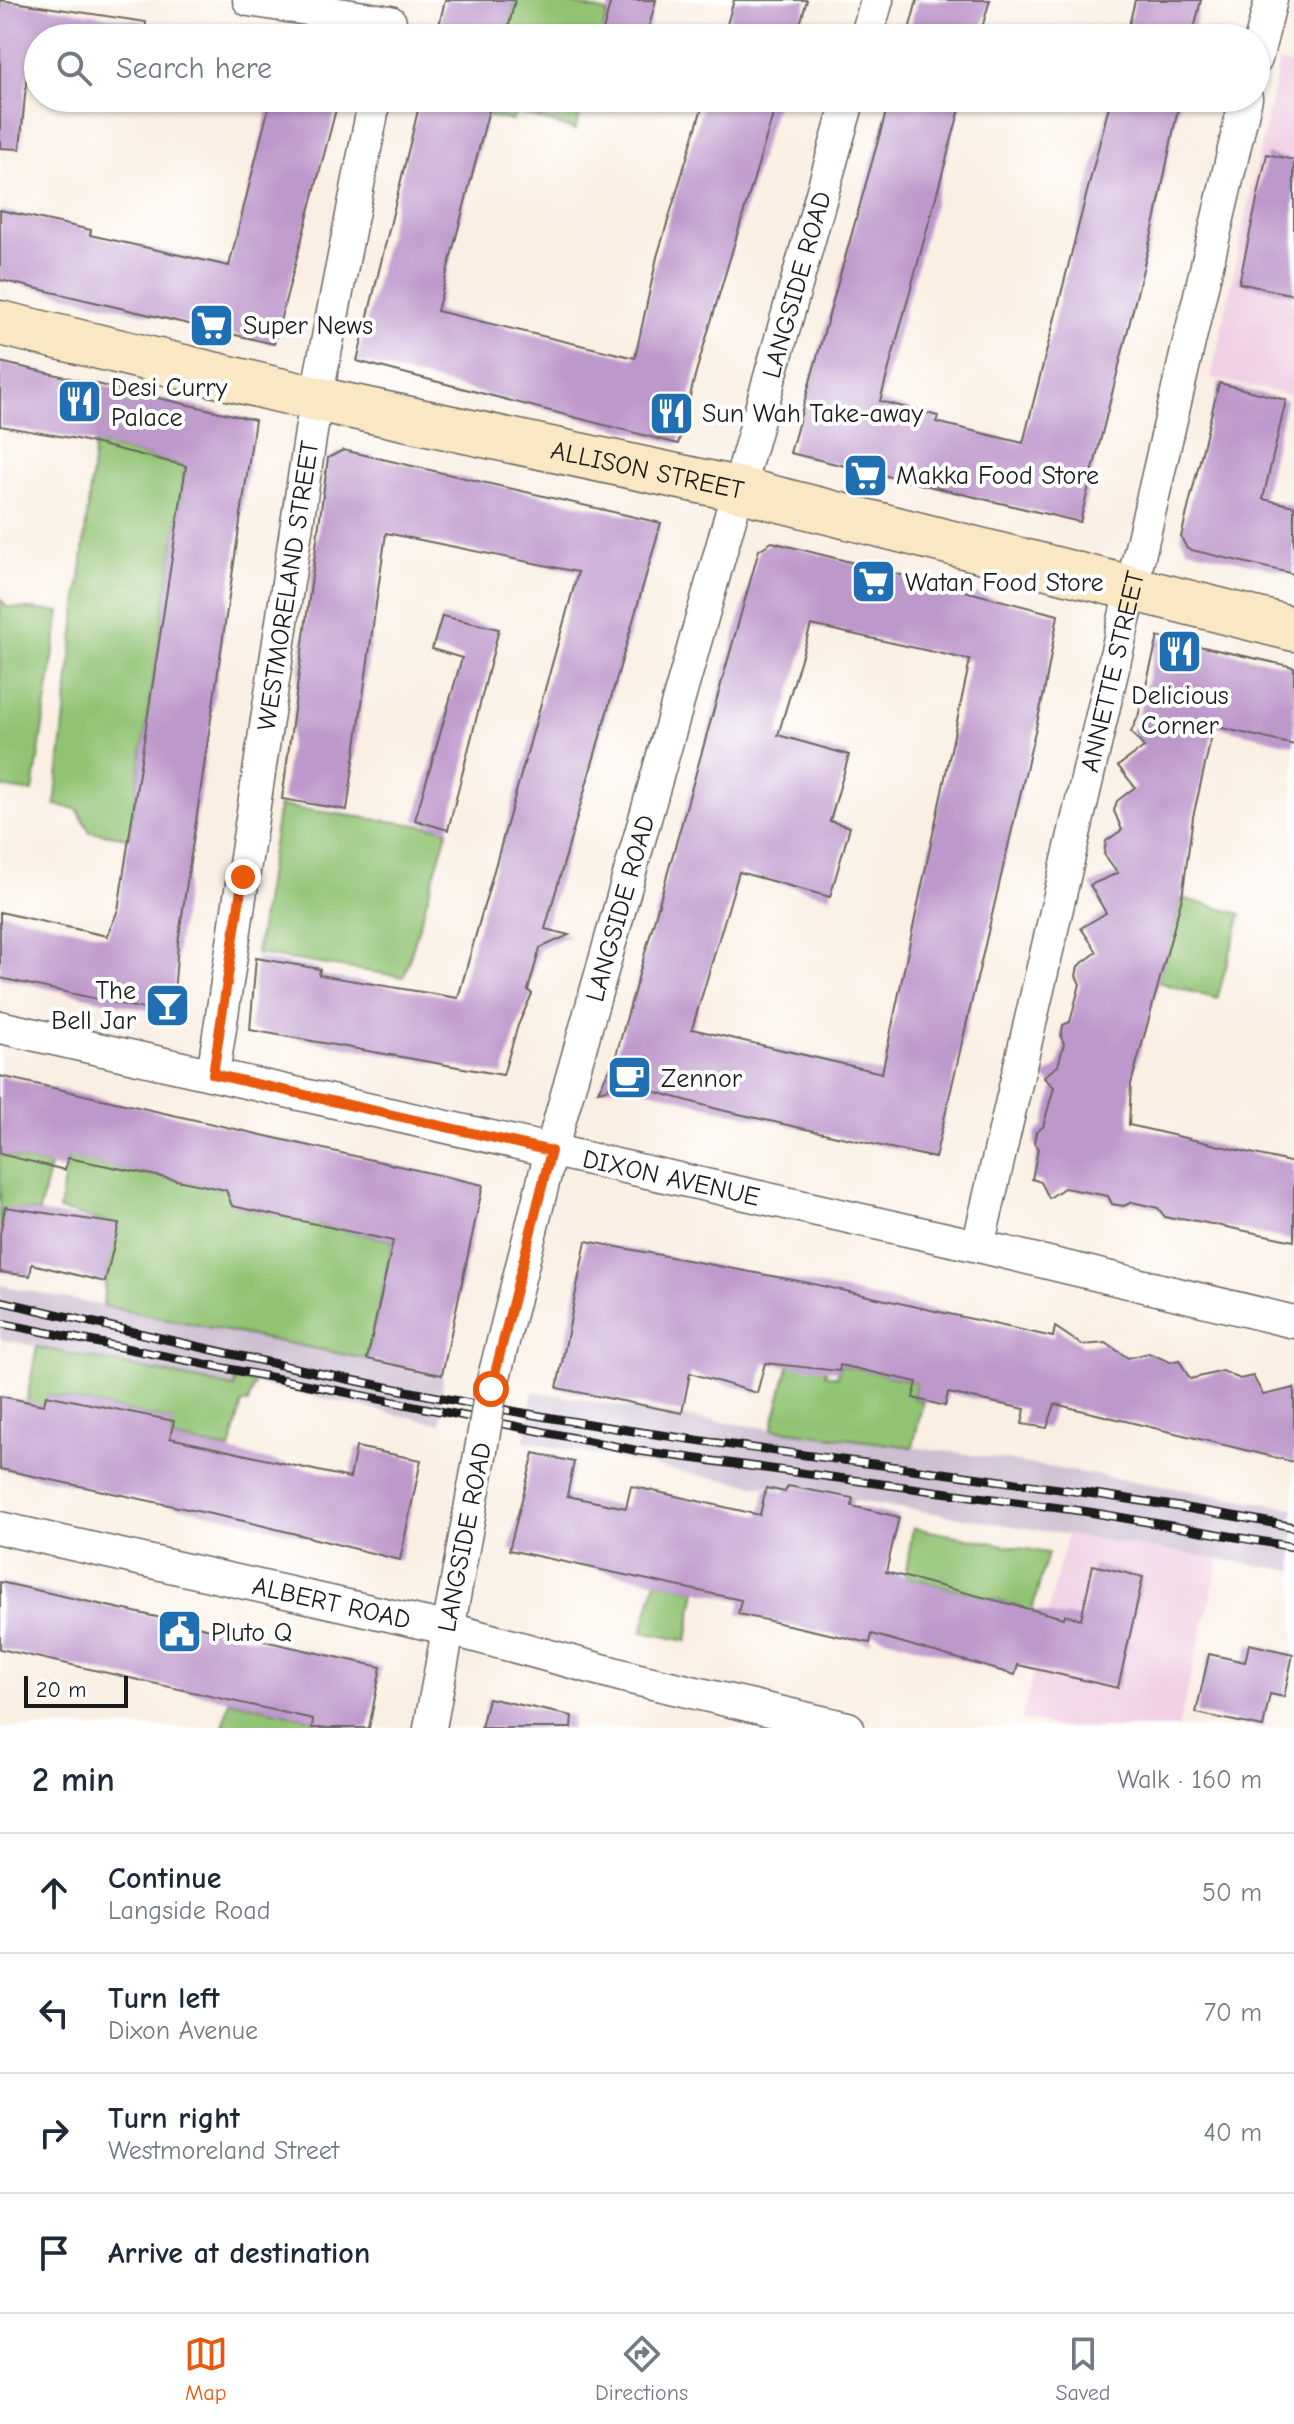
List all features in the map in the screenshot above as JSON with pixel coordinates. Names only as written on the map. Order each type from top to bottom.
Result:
[{"type":"street","points":[[249,0],[393,20]]},
{"type":"street","points":[[870,24],[877,0]]},
{"type":"street","points":[[1265,24],[1271,0]]},
{"type":"street","name":"WESTMORELAND STREET","points":[[213,1074],[316,399],[372,112]]},
{"type":"street","name":"LANGSIDE ROAD","points":[[430,1728],[491,1389],[551,1151],[845,112]]},
{"type":"street","name":"ANNETTE STREET","points":[[978,1246],[1243,112]]},
{"type":"street","name":"ALLISON STREET","points":[[0,323],[316,399],[737,489],[1294,629]]},
{"type":"street","name":"DIXON AVENUE","points":[[0,1027],[978,1246],[1294,1322]]},
{"type":"street","name":"ALBERT ROAD","points":[[0,1528],[446,1628],[635,1679],[848,1728]]},
{"type":"shaded area","points":[[1279,62],[1294,65],[1294,396],[1211,378]]},
{"type":"shaded area","points":[[0,1285],[443,1375],[441,1424],[237,1380],[235,1387],[0,1339]]},
{"type":"shaded area","points":[[533,1391],[684,1417],[981,1456],[1294,1508],[1294,1571],[707,1477],[524,1441]]},
{"type":"shaded area","points":[[1067,1534],[1220,1559],[1178,1728],[1060,1728],[1022,1719]]},
{"type":"green space","points":[[515,0],[555,0],[607,12],[604,24],[509,24]]},
{"type":"green space","points":[[488,112],[517,112],[512,121],[487,116]]},
{"type":"green space","points":[[517,112],[581,112],[575,130]]},
{"type":"green space","points":[[95,443],[186,466],[129,838],[90,832],[77,809],[55,805]]},
{"type":"green space","points":[[0,599],[7,607],[60,612],[33,792],[0,787]]},
{"type":"green space","points":[[279,806],[448,829],[404,977],[256,954]]},
{"type":"green space","points":[[1182,898],[1241,914],[1217,999],[1158,982]]},
{"type":"green space","points":[[0,1154],[50,1166],[39,1212],[5,1208],[0,1234]]},
{"type":"green space","points":[[68,1157],[226,1190],[233,1206],[393,1241],[367,1359],[103,1306],[105,1282],[118,1225],[59,1210]]},
{"type":"green space","points":[[794,1344],[830,1352],[825,1374],[837,1377],[840,1365],[917,1382],[913,1398],[923,1401],[913,1447],[772,1429]]},
{"type":"green space","points":[[37,1347],[234,1387],[236,1379],[254,1384],[248,1403],[242,1403],[230,1450],[170,1438],[173,1421],[47,1395],[43,1412],[25,1409]]},
{"type":"green space","points":[[913,1528],[1048,1553],[1029,1621],[1018,1606],[905,1577]]},
{"type":"green space","points":[[656,1581],[696,1590],[687,1641],[642,1632]]},
{"type":"green space","points":[[229,1701],[313,1719],[312,1728],[223,1728]]},
{"type":"building","points":[[0,0],[146,22],[24,24],[24,106],[20,149],[0,148]]},
{"type":"building","points":[[445,0],[515,0],[509,24],[439,24]]},
{"type":"building","points":[[611,0],[656,0],[650,24],[605,24]]},
{"type":"building","points":[[734,0],[807,0],[800,24],[727,24]]},
{"type":"building","points":[[917,0],[990,0],[983,24],[911,24]]},
{"type":"building","points":[[1135,0],[1201,0],[1195,24],[1129,24]]},
{"type":"building","points":[[268,112],[335,112],[274,344],[0,280],[0,210],[91,230],[90,235],[229,266]]},
{"type":"building","points":[[418,112],[488,112],[437,311],[635,358],[657,257],[701,112],[774,112],[696,372],[678,444],[357,361]]},
{"type":"building","points":[[886,112],[959,112],[880,401],[938,416],[936,422],[1023,443],[1107,112],[1177,112],[1156,217],[1080,522],[790,453]]},
{"type":"building","points":[[1267,154],[1294,160],[1294,295],[1239,283]]},
{"type":"building","points":[[0,362],[255,420],[178,943],[173,1008],[166,1014],[0,978],[0,912],[107,936],[118,910],[186,466],[77,439],[0,426]]},
{"type":"building","points":[[1219,383],[1286,400],[1263,499],[1294,506],[1294,574],[1187,549],[1181,537]]},
{"type":"building","points":[[343,450],[661,523],[545,929],[569,935],[540,948],[528,990],[532,994],[518,1025],[503,1075],[250,1030],[256,958],[320,969],[319,975],[458,998],[578,572],[386,533],[347,810],[282,799],[328,458]]},
{"type":"building","points":[[772,542],[1058,615],[1044,693],[935,1158],[721,1110],[627,1084],[598,1091],[615,1059],[759,550]],"holes":[[[811,625],[970,660],[882,1073],[692,1029],[739,872],[830,897],[850,827],[830,821],[849,755],[778,735]]]},
{"type":"building","points":[[442,616],[499,629],[448,830],[415,820],[462,658],[432,649]]},
{"type":"building","points":[[1158,637],[1294,667],[1294,745],[1214,726],[1193,817],[1182,898],[1131,1084],[1129,1125],[1294,1163],[1294,1241],[1182,1218],[1173,1219],[1165,1217],[1158,1208],[1132,1202],[1124,1206],[1112,1204],[1108,1196],[1064,1188],[1049,1198],[1041,1182],[1032,1179],[1038,1149],[1034,1143],[1036,1132],[1043,1127],[1054,1087],[1043,1077],[1058,1066],[1064,1044],[1061,1037],[1063,1025],[1070,1022],[1080,984],[1076,976],[1078,966],[1097,952],[1081,928],[1106,913],[1090,885],[1118,873],[1104,854],[1106,841],[1122,830],[1114,811],[1117,801],[1135,787],[1118,766],[1144,747],[1131,732],[1138,717]]},
{"type":"building","points":[[0,1076],[483,1185],[442,1375],[367,1359],[393,1241],[232,1206],[226,1190],[68,1158],[65,1170],[0,1154]]},
{"type":"building","points":[[5,1207],[119,1224],[105,1282],[32,1264],[30,1276],[0,1272],[0,1234]]},
{"type":"building","points":[[586,1241],[809,1283],[1053,1337],[1055,1327],[1082,1345],[1106,1343],[1128,1358],[1149,1353],[1170,1362],[1179,1360],[1190,1379],[1223,1371],[1240,1379],[1253,1376],[1263,1395],[1294,1388],[1294,1462],[1055,1404],[1047,1428],[1022,1424],[1025,1409],[948,1393],[945,1406],[913,1398],[917,1382],[840,1365],[839,1371],[765,1363],[757,1393],[690,1373],[682,1413],[557,1388]]},
{"type":"building","points":[[46,1395],[174,1421],[170,1438],[350,1478],[356,1447],[421,1460],[400,1560],[248,1522],[0,1469],[0,1396],[44,1405]]},
{"type":"building","points":[[534,1453],[574,1462],[567,1496],[626,1508],[631,1486],[760,1515],[766,1488],[785,1492],[788,1486],[853,1498],[852,1506],[899,1517],[886,1572],[1064,1618],[1065,1615],[1081,1619],[1093,1565],[1143,1577],[1118,1688],[1018,1665],[1015,1675],[872,1634],[870,1643],[738,1614],[741,1600],[509,1550]]},
{"type":"building","points":[[0,1582],[381,1667],[369,1728],[312,1728],[313,1719],[0,1649]]},
{"type":"building","points":[[1249,1644],[1293,1654],[1284,1697],[1270,1694],[1263,1727],[1196,1713],[1209,1654],[1245,1662]]},
{"type":"building","points":[[488,1698],[572,1716],[571,1728],[481,1728]]},
{"type":"railway","points":[[0,1301],[445,1399],[595,1425],[1032,1485],[1294,1527]]},
{"type":"railway","points":[[0,1323],[639,1451],[1089,1512],[1294,1547]]},
{"type":"place","name":"Super News","points":[[212,325]]},
{"type":"place","name":"Desi Curry Palace","points":[[80,402]]},
{"type":"place","name":"Sun Wah Take-away","points":[[671,413]]},
{"type":"place","name":"Makka Food Store","points":[[865,475]]},
{"type":"place","name":"Watan Food Store","points":[[874,582]]},
{"type":"place","name":"Delicious Corner","points":[[1180,652]]},
{"type":"place","name":"The Bell Jar","points":[[167,1005]]},
{"type":"place","name":"Zennor","points":[[630,1078]]},
{"type":"place","name":"Pluto Q","points":[[180,1632]]},
{"type":"route","points":[[243,877],[213,1074],[551,1151],[491,1389]]}]
